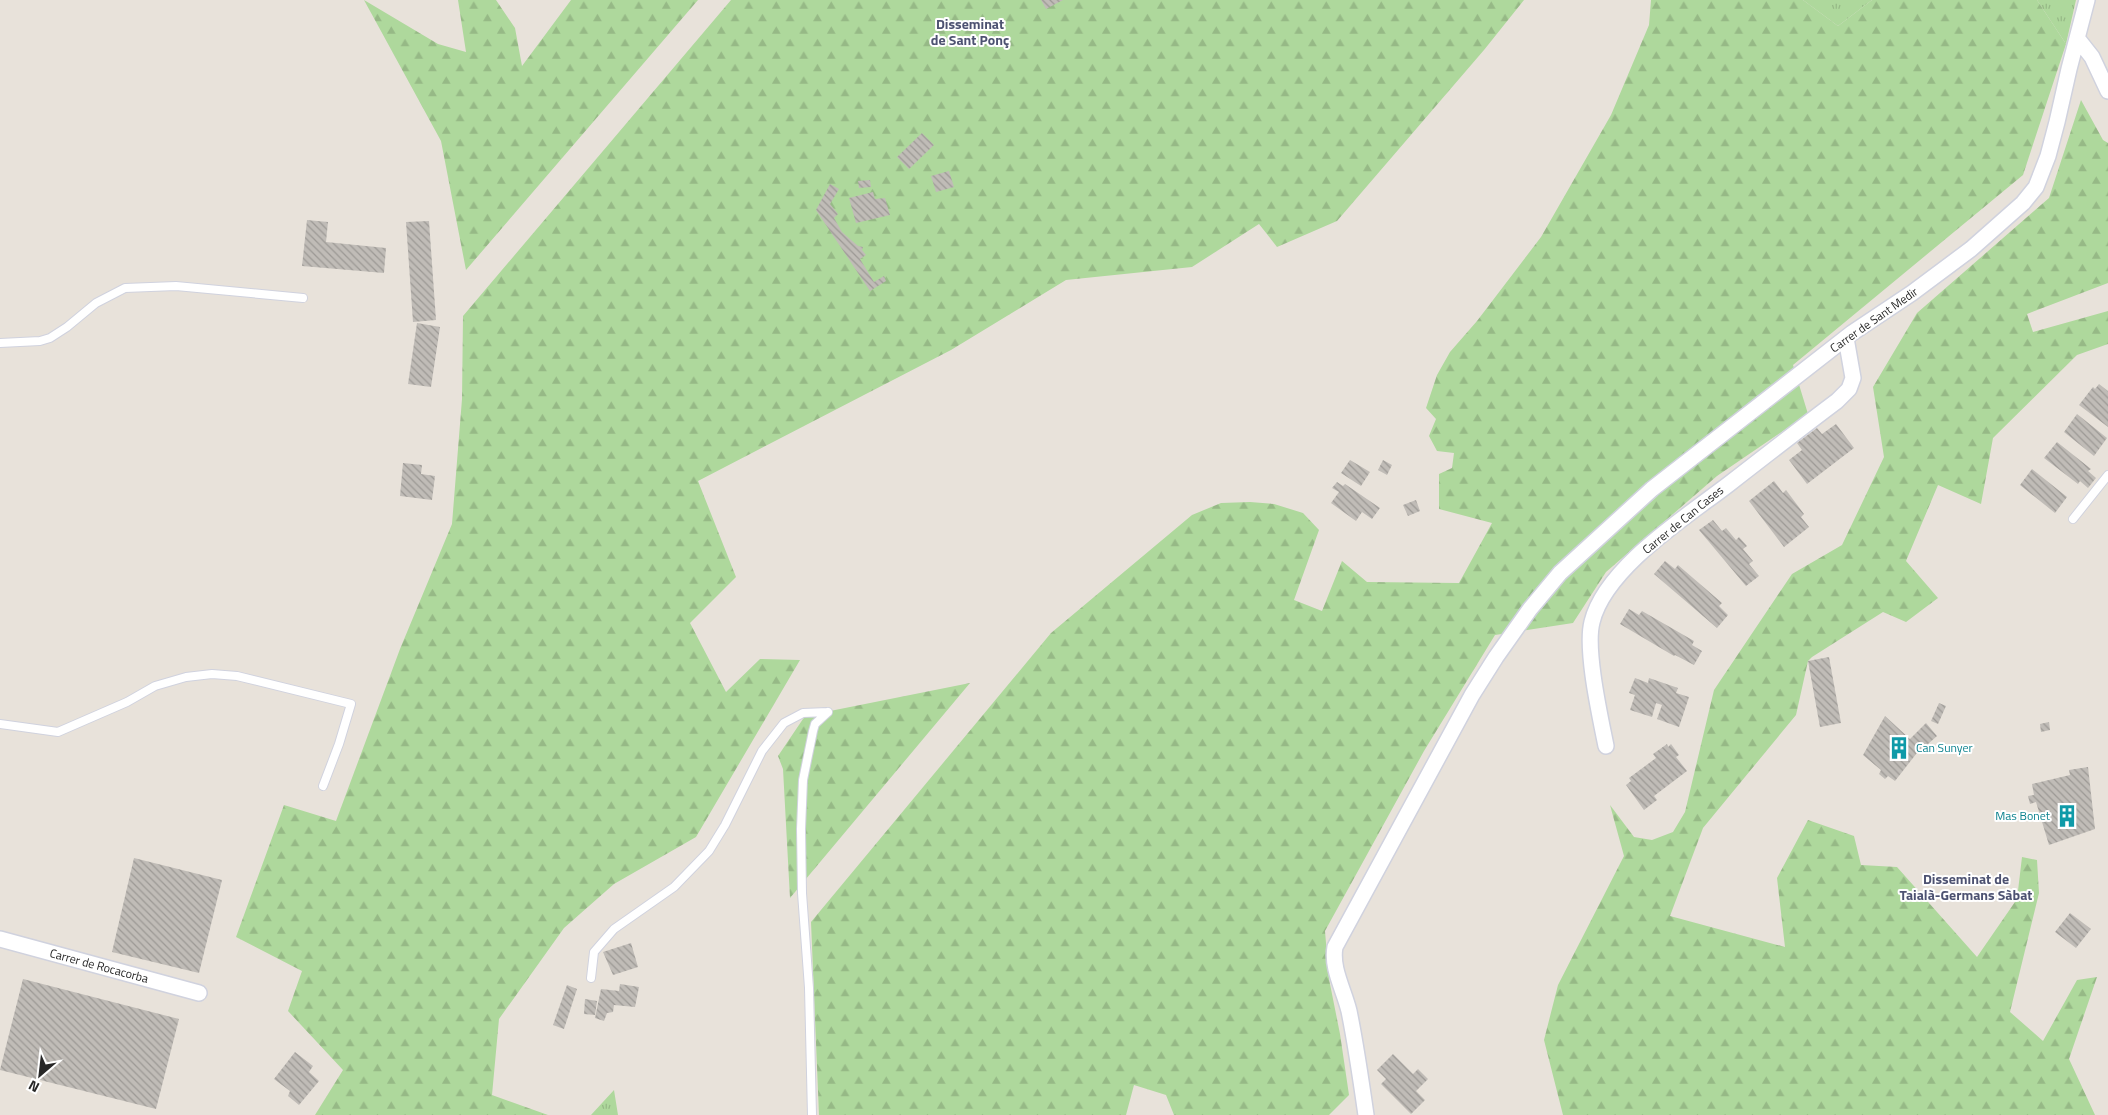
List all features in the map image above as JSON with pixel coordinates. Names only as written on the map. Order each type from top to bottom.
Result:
[{"type":"street","name":"Carrer de Sant Medir","points":[[1366,1115],[1354,1035],[1345,994],[1334,959],[1335,946],[1480,682],[1530,609],[1560,573],[1652,489],[1846,338],[1912,293],[1971,248],[2023,203],[2036,188],[2048,156],[2087,0]]},
{"type":"street","points":[[2077,38],[2092,57],[2108,91]]},
{"type":"street","name":"Carrer de Can Cases","points":[[1606,746],[1590,646],[1591,624],[1598,603],[1610,585],[1634,560],[1669,530],[1849,390],[1853,378],[1846,338]]},
{"type":"street","name":"Carrer de Rocacorba","points":[[0,939],[199,993]]},
{"type":"lane","points":[[0,343],[40,342],[50,338],[67,327],[96,303],[125,288],[176,286],[303,298]]},
{"type":"lane","points":[[2073,520],[2108,475]]},
{"type":"lane","points":[[0,724],[58,732],[127,702],[155,686],[186,677],[212,674],[237,676],[351,704],[339,744],[323,786]]},
{"type":"lane","points":[[591,978],[594,952],[614,929],[674,887],[710,850],[726,824],[762,751],[784,723],[804,712],[828,712],[815,724],[813,731],[803,780],[802,803],[802,893],[809,988],[812,1115]]},
{"type":"green space","points":[[364,0],[438,44],[466,52],[458,0],[496,0],[515,28],[522,66],[571,0],[698,0],[466,270],[441,141]]},
{"type":"green space","points":[[731,0],[1524,0],[1484,50],[1337,221],[1277,247],[1259,224],[1192,267],[1066,280],[951,350],[698,481],[736,577],[690,623],[726,692],[760,659],[800,660],[696,837],[614,884],[564,928],[499,1019],[492,1095],[548,1115],[315,1115],[343,1070],[288,1011],[302,971],[236,937],[284,805],[336,821],[400,649],[452,524],[462,399],[463,316]]},
{"type":"green space","points":[[1651,0],[1803,0],[1838,26],[1872,0],[2037,0],[2066,44],[2023,175],[1793,365],[1808,414],[1717,476],[1606,572],[1573,623],[1495,635],[1424,751],[1325,931],[1329,979],[1349,1095],[1329,1115],[1174,1115],[1166,1095],[1134,1085],[1126,1115],[819,1115],[811,922],[1051,633],[1192,515],[1221,503],[1250,502],[1274,504],[1303,513],[1319,530],[1294,600],[1322,611],[1342,561],[1367,582],[1459,583],[1492,523],[1439,509],[1439,474],[1452,468],[1454,453],[1437,451],[1429,436],[1436,419],[1426,408],[1437,375],[1450,352],[1477,321],[1541,237],[1611,115],[1649,25]]},
{"type":"green space","points":[[1803,0],[1872,0],[1838,26]]},
{"type":"green space","points":[[2037,0],[2076,0],[2066,44]]},
{"type":"green space","points":[[2081,100],[2103,140],[2108,143],[2108,283],[2027,314],[2033,332],[2108,311],[2108,344],[2077,355],[1993,438],[1981,504],[1938,485],[1906,561],[1938,598],[1906,622],[1883,612],[1808,661],[1796,715],[1703,828],[1670,916],[1785,947],[1777,878],[1808,820],[1854,836],[1861,865],[1897,867],[1977,957],[2017,899],[2022,857],[2037,860],[2039,893],[2010,1012],[2043,1041],[2077,980],[2097,977],[2069,1059],[2095,1115],[1563,1115],[1544,1040],[1558,985],[1624,856],[1610,805],[1634,837],[1652,840],[1673,832],[1685,812],[1714,690],[1792,574],[1842,545],[1884,457],[1873,387],[1917,313],[2049,198]]},
{"type":"green space","points":[[970,683],[790,898],[783,769],[778,756],[805,716]]},
{"type":"green space","points":[[614,1090],[618,1115],[591,1115]]},
{"type":"building","points":[[1041,0],[1063,0],[1046,9]]},
{"type":"building","points":[[922,133],[934,145],[909,169],[897,157]]},
{"type":"building","points":[[949,171],[954,187],[936,192],[931,176]]},
{"type":"building","points":[[870,180],[871,187],[859,188],[858,181]]},
{"type":"building","points":[[830,184],[839,189],[830,204],[838,214],[834,218],[842,232],[858,246],[863,247],[862,250],[866,255],[860,259],[874,282],[884,276],[886,281],[870,291],[816,210]]},
{"type":"building","points":[[873,192],[875,199],[885,198],[890,215],[856,223],[849,198]]},
{"type":"building","points":[[307,220],[328,222],[326,242],[386,248],[384,273],[302,266]]},
{"type":"building","points":[[429,221],[436,320],[413,322],[406,222]]},
{"type":"building","points":[[417,323],[440,327],[431,387],[408,384]]},
{"type":"building","points":[[2099,384],[2108,391],[2108,427],[2079,405],[2093,387],[2095,389]]},
{"type":"building","points":[[2077,414],[2107,438],[2094,456],[2064,432]]},
{"type":"building","points":[[1836,424],[1854,448],[1807,484],[1789,460],[1802,450],[1797,443],[1817,428],[1822,434]]},
{"type":"building","points":[[2057,442],[2091,469],[2088,471],[2096,478],[2088,488],[2080,481],[2078,484],[2044,458]]},
{"type":"building","points":[[1350,460],[1370,472],[1361,486],[1341,473]]},
{"type":"building","points":[[1383,460],[1392,465],[1387,475],[1378,470]]},
{"type":"building","points":[[403,463],[422,465],[421,474],[435,476],[432,500],[400,496]]},
{"type":"building","points":[[2032,469],[2067,497],[2055,513],[2020,485]]},
{"type":"building","points":[[1774,481],[1783,493],[1786,490],[1804,514],[1801,517],[1809,527],[1784,547],[1749,501]]},
{"type":"building","points":[[1337,482],[1343,486],[1345,484],[1380,508],[1372,519],[1362,512],[1356,521],[1331,503],[1339,492],[1332,488]]},
{"type":"building","points":[[1416,500],[1420,511],[1408,516],[1403,505]]},
{"type":"building","points":[[1713,520],[1722,531],[1726,528],[1736,540],[1739,537],[1747,546],[1743,549],[1753,561],[1749,564],[1759,576],[1746,586],[1699,530]]},
{"type":"building","points":[[1665,561],[1675,569],[1678,565],[1722,603],[1719,606],[1728,615],[1717,628],[1654,574]]},
{"type":"building","points":[[1629,609],[1639,615],[1642,611],[1694,641],[1692,645],[1702,651],[1694,665],[1674,656],[1620,624]]},
{"type":"building","points":[[1829,657],[1841,723],[1820,727],[1808,661]]},
{"type":"building","points":[[1635,678],[1648,683],[1649,678],[1678,688],[1676,693],[1689,697],[1679,727],[1657,719],[1662,705],[1656,703],[1652,717],[1630,710],[1635,695],[1629,693]]},
{"type":"building","points":[[1939,703],[1946,706],[1938,724],[1931,721]]},
{"type":"building","name":"Can Sunyer","points":[[1885,716],[1910,739],[1926,723],[1937,736],[1928,744],[1931,748],[1925,754],[1920,749],[1895,781],[1888,776],[1885,779],[1879,774],[1881,770],[1863,755]]},
{"type":"building","points":[[2049,722],[2050,730],[2041,732],[2040,724]]},
{"type":"building","points":[[1667,744],[1668,747],[1671,744],[1679,755],[1676,757],[1687,771],[1654,796],[1657,800],[1644,810],[1626,785],[1631,781],[1629,778],[1656,758],[1653,754]]},
{"type":"building","name":"Mas Bonet","points":[[2088,767],[2095,829],[2049,845],[2036,802],[2030,804],[2028,796],[2034,795],[2032,784],[2070,775],[2069,770]]},
{"type":"building","points":[[134,858],[222,880],[199,973],[112,952]]},
{"type":"building","points":[[2070,913],[2091,929],[2076,948],[2055,932]]},
{"type":"building","points":[[631,943],[638,967],[613,975],[603,952]]},
{"type":"building","points":[[23,979],[179,1019],[156,1109],[0,1070]]},
{"type":"building","points":[[620,984],[639,987],[635,1007],[614,1005],[613,1012],[607,1013],[604,1021],[595,1018],[601,989],[619,991]]},
{"type":"building","points":[[567,985],[577,989],[564,1029],[553,1025]]},
{"type":"building","points":[[585,999],[597,1001],[595,1015],[584,1014]]},
{"type":"building","points":[[295,1052],[313,1066],[309,1072],[319,1081],[299,1105],[288,1096],[290,1091],[274,1079]]},
{"type":"building","points":[[1393,1054],[1413,1074],[1418,1069],[1428,1079],[1416,1091],[1425,1100],[1411,1114],[1381,1084],[1386,1079],[1377,1070]]},
{"type":"place","name":"Can Sunyer","points":[[1899,748]]},
{"type":"place","name":"Mas Bonet","points":[[2067,816]]},
{"type":"district","name":"Disseminat de Sant Ponç","points":[[970,32]]},
{"type":"district","name":"Disseminat de Taialà-Germans Sàbat","points":[[1966,888]]}]
